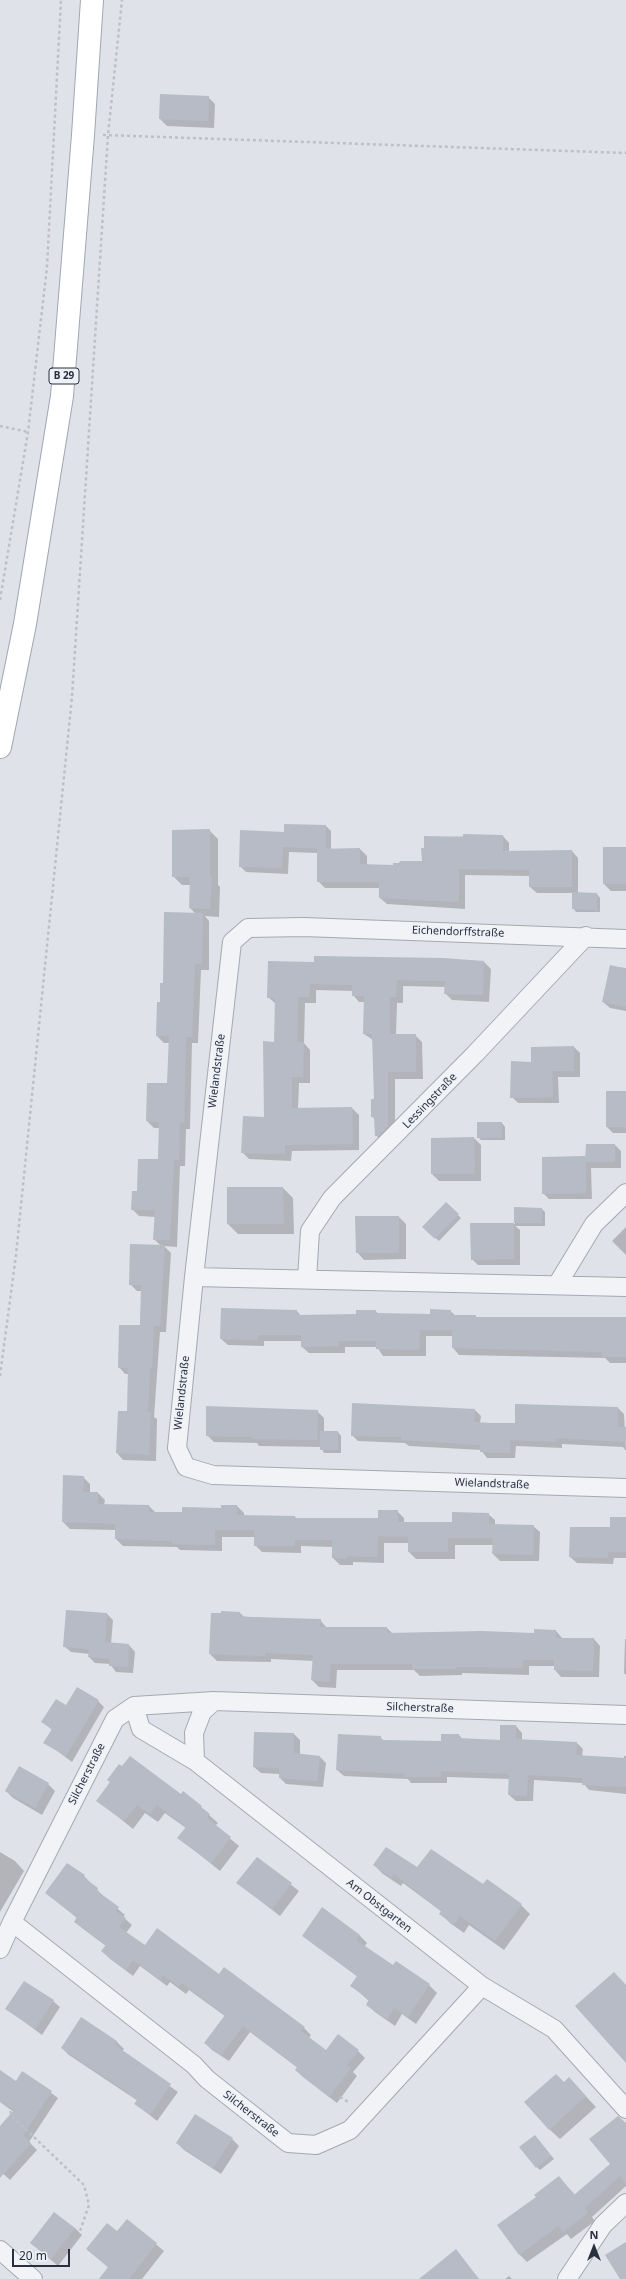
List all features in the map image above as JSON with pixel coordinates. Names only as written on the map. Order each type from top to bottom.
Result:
[{"type":"main road","name":"B 29","points":[[0,747],[25,624],[62,396],[83,135],[92,0]]},
{"type":"street","name":"Eichendorffstraße","points":[[291,927],[586,936],[626,939]]},
{"type":"street","name":"Wielandstraße","points":[[291,927],[248,928],[232,942],[194,1277],[177,1448],[186,1467],[213,1475],[626,1488]]},
{"type":"street","name":"Lessingstraße","points":[[307,1279],[310,1231],[332,1198],[476,1054],[586,936]]},
{"type":"street","points":[[557,1285],[594,1224],[626,1193]]},
{"type":"street","points":[[194,1277],[626,1287]]},
{"type":"street","points":[[195,1761],[194,1734],[202,1712],[214,1701]]},
{"type":"street","name":"Silcherstraße","points":[[0,1949],[12,1922],[115,1719],[134,1706],[214,1701],[626,1715]]},
{"type":"street","name":"Am Obstgarten","points":[[134,1706],[141,1729],[195,1761],[482,1986],[554,2029],[626,2109]]},
{"type":"street","name":"Silcherstraße","points":[[12,1922],[188,2060],[207,2079],[288,2143],[316,2145],[350,2130],[482,1986]]},
{"type":"street","points":[[567,2279],[603,2225],[626,2203]]},
{"type":"street","points":[[0,2250],[33,2279]]},
{"type":"path","points":[[0,600],[28,432],[47,267],[61,0]]},
{"type":"path","points":[[0,1376],[16,1256],[72,697],[108,136],[122,0]]},
{"type":"path","points":[[108,136],[626,153]]},
{"type":"path","points":[[0,426],[28,432]]},
{"type":"path","points":[[10,2111],[12,2116],[84,2185],[89,2205],[80,2231]]},
{"type":"building","points":[[160,94],[209,96],[208,121],[159,119]]},
{"type":"building","points":[[284,824],[326,825],[326,849],[283,847],[282,868],[239,867],[240,830],[284,832]]},
{"type":"building","points":[[210,829],[210,877],[212,877],[210,909],[189,908],[190,877],[172,877],[172,830]]},
{"type":"building","points":[[463,834],[503,835],[503,851],[572,850],[572,887],[529,887],[529,870],[459,869],[459,902],[379,898],[379,882],[317,882],[317,849],[360,848],[360,864],[393,865],[393,863],[399,863],[400,861],[422,861],[421,848],[424,848],[424,836],[463,837]]},
{"type":"building","points":[[603,847],[626,847],[626,884],[603,884]]},
{"type":"building","points":[[572,892],[597,893],[597,910],[572,909]]},
{"type":"building","points":[[164,912],[203,913],[202,964],[195,964],[192,1037],[186,1037],[184,1123],[180,1122],[179,1160],[174,1160],[170,1240],[153,1240],[155,1210],[131,1210],[132,1191],[137,1191],[138,1159],[158,1159],[159,1122],[146,1121],[147,1083],[167,1083],[169,1036],[156,1036],[157,1002],[160,1002],[160,983],[163,983]]},
{"type":"building","points":[[314,956],[443,958],[484,961],[483,995],[444,994],[445,981],[397,980],[396,997],[390,997],[390,1034],[416,1034],[416,1072],[388,1072],[388,1126],[379,1136],[375,1136],[374,1117],[371,1117],[371,1099],[374,1099],[372,1034],[363,1034],[364,996],[352,996],[352,985],[310,984],[309,997],[298,997],[297,1042],[304,1042],[303,1077],[292,1077],[292,1108],[352,1107],[353,1144],[285,1145],[285,1154],[241,1153],[243,1116],[264,1117],[263,1041],[274,1042],[275,998],[267,998],[268,961],[314,962]]},
{"type":"building","points":[[610,965],[626,969],[626,1007],[602,1002]]},
{"type":"building","points":[[574,1046],[574,1071],[552,1071],[553,1097],[510,1098],[511,1061],[531,1062],[531,1047]]},
{"type":"building","points":[[606,1091],[626,1091],[626,1127],[606,1127]]},
{"type":"building","points":[[477,1122],[502,1122],[502,1138],[477,1138]]},
{"type":"building","points":[[474,1137],[475,1174],[431,1174],[431,1138]]},
{"type":"building","points":[[586,1144],[615,1144],[615,1162],[586,1162],[586,1193],[542,1194],[542,1157],[585,1156],[585,1159]]},
{"type":"building","points":[[227,1187],[283,1187],[284,1224],[227,1224]]},
{"type":"building","points":[[446,1202],[459,1214],[435,1239],[422,1227]]},
{"type":"building","points":[[514,1207],[542,1208],[542,1223],[514,1223]]},
{"type":"building","points":[[355,1216],[399,1216],[399,1253],[356,1253]]},
{"type":"building","points":[[470,1223],[514,1223],[514,1259],[471,1260]]},
{"type":"building","points":[[130,1244],[165,1245],[160,1326],[154,1326],[152,1368],[150,1368],[148,1412],[151,1412],[149,1455],[116,1453],[118,1411],[127,1411],[128,1368],[118,1368],[119,1325],[140,1325],[141,1285],[129,1285]]},
{"type":"building","points":[[221,1308],[297,1310],[297,1315],[356,1314],[356,1310],[376,1310],[376,1313],[430,1314],[430,1309],[451,1310],[451,1315],[476,1315],[476,1317],[626,1317],[626,1357],[602,1357],[602,1352],[452,1348],[452,1330],[420,1330],[419,1350],[376,1349],[376,1341],[339,1341],[339,1346],[301,1347],[301,1335],[258,1335],[258,1340],[220,1339]]},
{"type":"building","points":[[352,1403],[475,1409],[474,1422],[491,1423],[515,1423],[515,1404],[618,1407],[618,1427],[626,1427],[626,1442],[556,1438],[556,1442],[510,1440],[510,1453],[480,1452],[480,1445],[401,1440],[401,1437],[351,1436]]},
{"type":"building","points":[[206,1406],[318,1410],[317,1440],[252,1439],[252,1437],[206,1436]]},
{"type":"building","points":[[320,1431],[338,1431],[338,1450],[320,1450]]},
{"type":"building","points":[[63,1475],[84,1476],[83,1492],[98,1492],[98,1504],[149,1505],[149,1512],[182,1512],[182,1507],[221,1508],[221,1505],[237,1505],[237,1515],[295,1516],[295,1518],[378,1518],[378,1510],[398,1510],[398,1522],[452,1522],[452,1512],[489,1513],[489,1524],[534,1525],[533,1555],[492,1554],[493,1538],[448,1538],[448,1552],[408,1552],[408,1537],[378,1536],[377,1557],[347,1556],[346,1559],[332,1558],[332,1540],[295,1540],[295,1546],[254,1546],[254,1530],[215,1530],[215,1545],[172,1544],[172,1541],[115,1539],[115,1524],[62,1522]]},
{"type":"building","points":[[610,1517],[626,1517],[626,1552],[608,1552],[608,1558],[569,1557],[570,1527],[610,1527]]},
{"type":"building","points":[[66,1610],[107,1613],[105,1642],[129,1644],[128,1667],[109,1666],[109,1659],[88,1657],[89,1649],[63,1647]]},
{"type":"building","points":[[221,1611],[240,1612],[240,1616],[251,1617],[321,1619],[320,1627],[387,1627],[387,1633],[482,1631],[534,1633],[534,1629],[556,1630],[556,1638],[594,1638],[593,1671],[554,1670],[554,1660],[523,1660],[522,1668],[456,1667],[456,1669],[412,1669],[412,1664],[331,1664],[329,1682],[311,1680],[313,1655],[265,1653],[265,1656],[209,1654],[211,1613],[221,1613]]},
{"type":"building","points":[[77,1687],[99,1700],[66,1756],[43,1743],[52,1729],[41,1722],[56,1699],[66,1705]]},
{"type":"building","points":[[500,1725],[516,1725],[516,1739],[577,1742],[576,1755],[626,1758],[626,1787],[582,1785],[583,1778],[528,1775],[527,1796],[508,1795],[509,1774],[441,1771],[441,1777],[404,1777],[404,1774],[336,1770],[338,1734],[381,1736],[381,1740],[441,1741],[441,1734],[459,1734],[459,1738],[500,1740]]},
{"type":"building","points":[[254,1732],[294,1733],[294,1753],[320,1756],[317,1781],[279,1778],[279,1768],[253,1767]]},
{"type":"building","points":[[130,1756],[181,1794],[183,1791],[202,1806],[201,1807],[210,1814],[207,1818],[231,1837],[211,1863],[177,1838],[186,1827],[157,1805],[150,1814],[137,1805],[124,1821],[96,1801],[110,1782],[107,1780],[119,1764],[122,1766]]},
{"type":"building","points":[[19,1766],[49,1783],[35,1808],[5,1791]]},
{"type":"building","points":[[386,1847],[417,1867],[431,1849],[483,1884],[487,1879],[522,1904],[495,1941],[460,1916],[454,1925],[439,1914],[441,1911],[394,1874],[392,1878],[373,1865]]},
{"type":"building","points":[[257,1857],[292,1883],[272,1909],[236,1883]]},
{"type":"building","points":[[67,1863],[85,1875],[83,1877],[98,1888],[97,1891],[119,1907],[116,1911],[126,1918],[119,1927],[145,1945],[157,1928],[219,1974],[224,1967],[305,2027],[301,2031],[326,2050],[338,2034],[359,2050],[347,2065],[351,2068],[329,2097],[295,2070],[297,2067],[243,2026],[221,2055],[204,2043],[225,2015],[182,1983],[179,1987],[163,1975],[160,1980],[133,1960],[126,1970],[101,1951],[106,1945],[74,1922],[77,1917],[45,1893]]},
{"type":"building","points":[[322,1907],[360,1935],[356,1940],[393,1965],[396,1961],[430,1984],[408,2017],[394,2008],[387,2019],[366,2005],[369,1999],[350,1986],[357,1976],[302,1936]]},
{"type":"building","points":[[614,1972],[626,1985],[626,2063],[575,2006]]},
{"type":"building","points":[[24,1981],[54,2000],[35,2029],[5,2009]]},
{"type":"building","points":[[81,2017],[117,2041],[115,2045],[171,2084],[150,2115],[134,2104],[137,2100],[120,2087],[61,2048]]},
{"type":"building","points":[[0,2070],[16,2081],[22,2071],[52,2091],[23,2135],[31,2143],[0,2178],[0,2126],[14,2110],[0,2101]]},
{"type":"building","points":[[556,2074],[564,2082],[569,2077],[586,2096],[549,2130],[524,2102]]},
{"type":"building","points":[[195,2114],[233,2138],[213,2168],[176,2143]]},
{"type":"building","points":[[618,2116],[626,2123],[626,2184],[620,2176],[585,2208],[588,2213],[563,2232],[558,2226],[519,2255],[497,2225],[536,2197],[534,2195],[559,2176],[574,2195],[610,2164],[589,2139]]},
{"type":"building","points":[[535,2135],[551,2156],[536,2168],[519,2147]]},
{"type":"building","points":[[54,2212],[75,2228],[51,2259],[30,2243]]},
{"type":"building","points":[[127,2219],[157,2243],[129,2279],[99,2279],[108,2267],[86,2249],[107,2223],[117,2231]]},
{"type":"building","points":[[626,2242],[626,2279],[620,2279],[605,2255]]},
{"type":"building","points":[[456,2249],[479,2279],[419,2279]]}]
